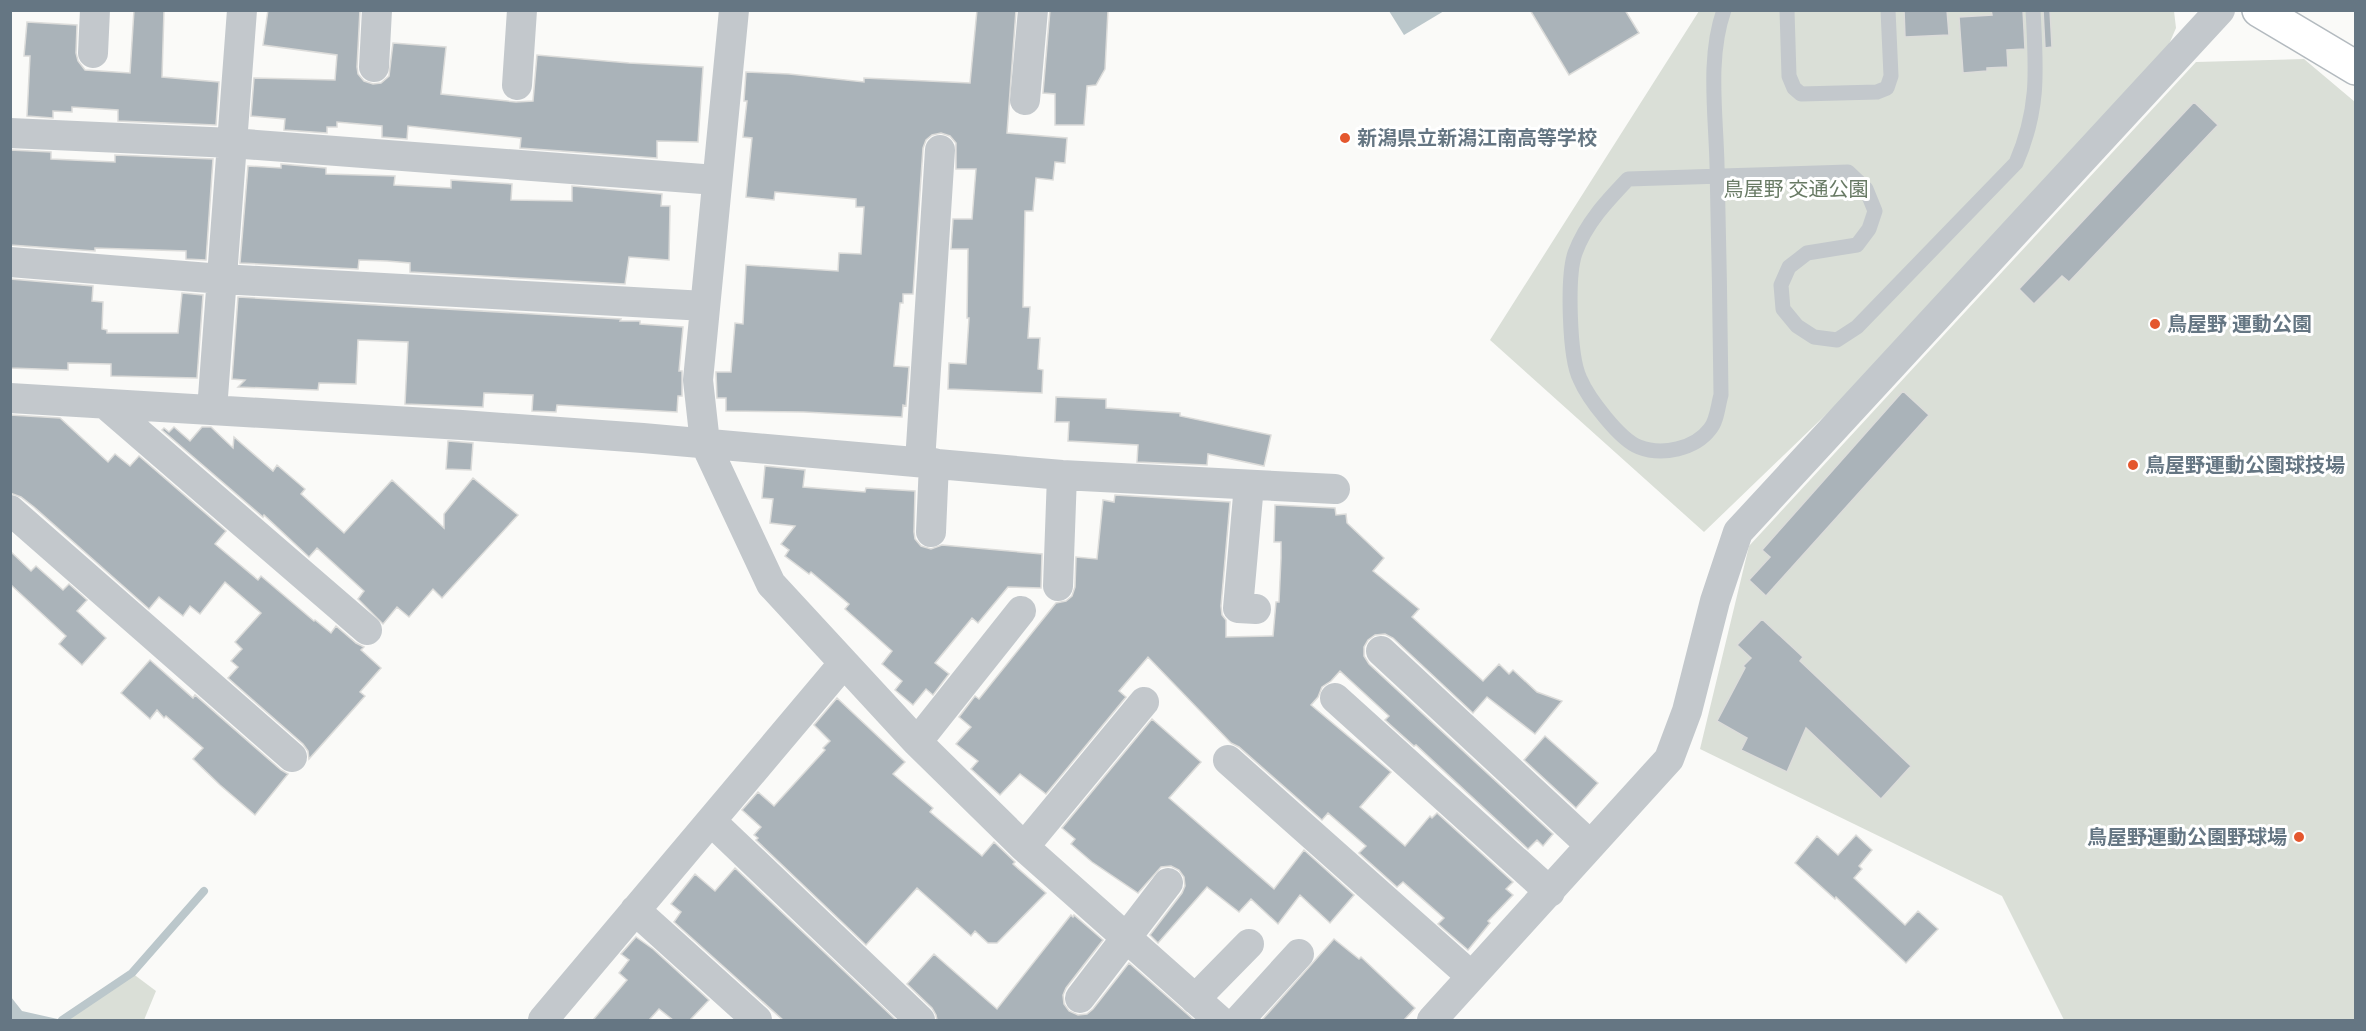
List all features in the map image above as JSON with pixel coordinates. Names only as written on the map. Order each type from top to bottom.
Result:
[{"type":"street","points":[[93,52],[95,10]]},
{"type":"street","points":[[212,410],[242,10]]},
{"type":"street","points":[[374,67],[377,10]]},
{"type":"street","points":[[517,86],[522,10]]},
{"type":"street","points":[[734,10],[698,380],[705,443],[771,584],[917,742],[1024,846],[1219,1020]]},
{"type":"street","points":[[1025,100],[1033,10]]},
{"type":"street","points":[[1432,1020],[1550,892],[1589,844],[1669,759],[1687,711],[1715,602],[1738,532],[2220,10]]},
{"type":"street","points":[[2259,10],[2355,68]]},
{"type":"street","points":[[10,132],[232,143],[716,180]]},
{"type":"street","points":[[931,532],[927,463],[940,150]]},
{"type":"street","points":[[10,262],[222,279],[705,306]]},
{"type":"street","points":[[10,398],[474,425],[1062,475],[1335,489]]},
{"type":"street","points":[[105,404],[367,630]]},
{"type":"street","points":[[1058,586],[1062,475]]},
{"type":"street","points":[[1249,485],[1238,608],[1256,609]]},
{"type":"street","points":[[10,510],[292,757]]},
{"type":"street","points":[[917,742],[1022,611]]},
{"type":"street","points":[[1381,651],[1589,844]]},
{"type":"street","points":[[543,1020],[843,664]]},
{"type":"street","points":[[1335,698],[1550,892]]},
{"type":"street","points":[[1024,846],[1144,702]]},
{"type":"street","points":[[1228,760],[1471,976]]},
{"type":"street","points":[[711,821],[920,1020]]},
{"type":"street","points":[[1080,998],[1125,936],[1168,883]]},
{"type":"street","points":[[635,910],[757,1020]]},
{"type":"street","points":[[1195,999],[1249,944]]},
{"type":"street","points":[[1239,1020],[1299,954]]},
{"type":"lane","points":[[1724,10],[1714,59],[1717,176],[1721,395],[1711,428],[1692,445],[1671,451],[1639,447],[1617,430],[1590,399],[1578,377],[1570,331],[1571,295],[1575,254],[1593,216],[1628,178],[1717,176],[1848,172],[1866,189],[1875,211],[1869,229],[1857,245],[1807,253],[1789,267],[1781,285],[1783,309],[1797,326],[1814,338],[1837,340],[1857,327],[2016,163],[2025,143],[2034,109],[2036,66],[2033,10]]},
{"type":"lane","points":[[1788,10],[1789,76],[1794,88],[1801,94],[1877,92],[1887,88],[1891,76],[1888,10]]},
{"type":"green space","name":"鳥屋野 交通公園","points":[[1699,11],[2174,11],[2176,28],[2163,58],[1840,401],[1704,532],[1490,340]]},
{"type":"green space","name":"鳥屋野 運動公園","points":[[2304,59],[2355,102],[2355,1020],[2064,1020],[2002,896],[1700,749],[1749,546],[2196,62]]},
{"type":"green space","points":[[132,973],[156,991],[144,1020],[62,1020]]},
{"type":"shaded area","points":[[1389,11],[1444,11],[1404,35]]},
{"type":"shaded area","points":[[11,997],[22,1011],[62,1020],[11,1020]]},
{"type":"building","points":[[134,10],[164,10],[162,77],[219,82],[216,125],[118,121],[118,110],[72,107],[72,112],[53,111],[53,118],[27,116],[30,56],[24,56],[27,22],[77,25],[76,53],[78,61],[85,70],[130,73]]},
{"type":"building","points":[[268,10],[360,10],[358,74],[364,81],[373,84],[381,83],[389,76],[393,43],[446,47],[441,94],[516,102],[533,101],[537,55],[703,67],[698,142],[657,141],[657,158],[520,148],[521,138],[408,126],[407,139],[382,137],[382,126],[337,122],[337,127],[327,127],[327,133],[284,130],[285,119],[251,116],[254,78],[335,80],[337,55],[263,45]]},
{"type":"building","points":[[977,10],[1016,10],[1007,133],[1067,138],[1065,163],[1055,162],[1053,180],[1036,178],[1033,211],[1025,211],[1023,307],[1030,307],[1028,338],[1040,338],[1038,369],[1043,370],[1042,393],[948,389],[949,363],[966,364],[969,318],[967,318],[968,249],[951,249],[953,219],[972,219],[976,169],[956,169],[956,143],[950,136],[941,133],[932,135],[926,140],[923,148],[913,294],[903,294],[903,303],[900,303],[894,366],[909,367],[906,406],[903,405],[902,417],[726,411],[726,398],[717,398],[716,372],[731,372],[735,323],[743,324],[746,265],[838,271],[839,253],[861,254],[864,207],[856,207],[856,199],[775,192],[774,200],[746,197],[752,138],[743,137],[747,101],[744,101],[746,72],[864,82],[864,78],[970,83]]},
{"type":"building","points":[[1050,10],[1108,10],[1105,69],[1096,85],[1087,86],[1084,125],[1055,125],[1055,94],[1043,93]]},
{"type":"building","points":[[1530,10],[1625,10],[1639,33],[1569,75]]},
{"type":"building","points":[[1904,10],[1947,10],[1949,35],[1905,37]]},
{"type":"building","points":[[1991,10],[2023,10],[2025,49],[2007,50],[2008,67],[1963,73],[1959,17],[1992,15]]},
{"type":"building","points":[[2043,10],[2050,10],[2052,47],[2045,48]]},
{"type":"building","points":[[2194,102],[2218,125],[2069,282],[2062,276],[2034,304],[2019,289]]},
{"type":"building","points":[[10,150],[51,152],[51,159],[115,162],[115,155],[213,159],[206,260],[186,259],[186,251],[95,248],[95,251],[10,245]]},
{"type":"building","points":[[281,164],[326,168],[326,174],[395,176],[394,185],[451,188],[451,180],[512,184],[511,200],[572,201],[572,186],[662,194],[661,206],[670,206],[669,260],[629,257],[625,284],[410,272],[410,263],[387,261],[359,260],[358,269],[240,263],[248,166],[281,168]]},
{"type":"building","points":[[10,279],[93,286],[92,301],[103,302],[102,329],[107,330],[107,333],[178,333],[182,293],[203,295],[197,378],[111,376],[111,364],[68,363],[68,370],[10,368]]},
{"type":"building","points":[[238,297],[621,319],[620,321],[640,321],[640,324],[683,327],[679,371],[682,371],[682,396],[678,396],[677,412],[557,405],[556,412],[532,411],[533,395],[484,393],[483,407],[405,404],[408,342],[358,340],[356,384],[319,383],[318,390],[238,387],[245,380],[232,379]]},
{"type":"building","points":[[1903,391],[1929,415],[1766,596],[1749,580],[1770,557],[1762,550]]},
{"type":"building","points":[[1056,397],[1106,399],[1106,408],[1180,413],[1180,416],[1271,435],[1264,466],[1208,454],[1207,465],[1137,462],[1138,445],[1068,441],[1069,422],[1055,422]]},
{"type":"building","points":[[10,415],[60,418],[108,462],[115,454],[130,466],[139,456],[226,531],[215,544],[258,580],[261,576],[331,633],[336,626],[364,647],[361,650],[381,668],[360,692],[365,696],[309,759],[308,751],[303,744],[228,678],[238,667],[231,661],[242,649],[235,642],[261,613],[225,582],[200,614],[190,606],[183,616],[159,597],[149,609],[34,507],[21,497],[10,493]]},
{"type":"building","points":[[174,427],[190,441],[202,427],[211,427],[233,448],[234,437],[273,471],[277,465],[305,489],[301,494],[344,533],[392,480],[444,528],[444,514],[473,478],[518,515],[442,598],[433,589],[409,617],[397,607],[383,624],[358,599],[364,591],[317,548],[309,557],[264,515],[263,517],[162,430],[164,428],[169,432]]},
{"type":"building","points":[[448,441],[473,443],[471,470],[446,469]]},
{"type":"building","points":[[765,466],[805,470],[803,487],[865,492],[866,488],[915,491],[914,532],[915,539],[921,546],[931,549],[942,545],[1042,554],[1041,588],[1008,587],[978,623],[972,618],[935,663],[949,674],[933,695],[926,689],[913,705],[895,690],[902,681],[882,664],[892,651],[845,609],[849,604],[811,572],[809,574],[785,556],[789,550],[781,544],[795,526],[770,523],[773,499],[762,498]]},
{"type":"building","points":[[1115,495],[1230,502],[1221,606],[1222,615],[1226,620],[1226,637],[1273,636],[1276,602],[1279,602],[1281,558],[1281,542],[1274,542],[1275,505],[1335,508],[1336,515],[1346,514],[1347,523],[1384,558],[1373,571],[1419,609],[1412,617],[1483,681],[1499,664],[1509,674],[1513,670],[1537,692],[1562,701],[1535,734],[1487,697],[1473,713],[1393,638],[1385,634],[1375,635],[1364,647],[1364,656],[1369,664],[1553,834],[1543,846],[1537,840],[1528,849],[1416,745],[1414,746],[1385,720],[1389,716],[1340,671],[1322,687],[1318,697],[1311,705],[1391,772],[1360,807],[1405,846],[1430,816],[1432,818],[1437,813],[1513,882],[1506,889],[1513,895],[1488,921],[1490,923],[1468,950],[1438,924],[1444,918],[1403,882],[1397,887],[1359,853],[1366,846],[1328,813],[1322,820],[1239,747],[1231,743],[1148,657],[1119,691],[1126,697],[1046,794],[1020,774],[1000,795],[971,769],[978,761],[956,744],[971,727],[959,717],[975,696],[979,699],[1056,603],[1066,601],[1072,596],[1075,587],[1076,557],[1097,559],[1103,500],[1114,502]]},
{"type":"building","points":[[10,551],[31,571],[36,566],[63,590],[69,584],[87,600],[77,611],[106,638],[82,665],[59,644],[66,636],[10,584]]},
{"type":"building","points":[[1762,619],[1803,657],[1800,661],[1911,766],[1881,799],[1806,728],[1787,772],[1741,750],[1747,738],[1717,721],[1745,668],[1743,666],[1751,658],[1737,645]]},
{"type":"building","points":[[150,660],[193,698],[195,695],[288,774],[255,815],[193,759],[203,748],[166,716],[164,718],[157,710],[150,719],[121,693]]},
{"type":"building","points":[[837,698],[905,762],[893,774],[933,808],[930,812],[982,856],[994,842],[1015,862],[1013,864],[1046,893],[997,943],[988,943],[975,931],[971,936],[917,888],[866,945],[756,840],[758,838],[754,835],[761,827],[742,810],[758,792],[774,806],[825,750],[823,748],[830,741],[814,725]]},
{"type":"building","points":[[1152,719],[1201,762],[1169,798],[1274,889],[1304,850],[1354,895],[1330,923],[1300,895],[1278,924],[1251,899],[1239,912],[1207,887],[1158,943],[1150,935],[1182,893],[1185,886],[1184,877],[1179,870],[1171,866],[1161,867],[1138,893],[1092,862],[1071,844],[1075,839],[1062,828]]},
{"type":"building","points":[[1545,736],[1598,783],[1576,808],[1524,760]]},
{"type":"building","points":[[1856,835],[1872,850],[1859,866],[1862,869],[1854,878],[1905,925],[1918,911],[1938,929],[1906,963],[1836,897],[1835,899],[1795,863],[1817,836],[1838,855]]},
{"type":"building","points":[[735,868],[896,1020],[783,1020],[674,922],[681,912],[671,904],[695,874],[715,891]]},
{"type":"building","points":[[1071,915],[1073,917],[1074,915],[1103,940],[1066,988],[1063,995],[1064,1004],[1069,1011],[1078,1015],[1087,1014],[1129,963],[1194,1020],[937,1020],[932,1008],[907,984],[934,954],[997,1009]]},
{"type":"building","points":[[636,937],[653,949],[709,1000],[690,1020],[673,1020],[659,1009],[649,1020],[593,1020],[627,980],[619,973],[629,960],[621,954]]},
{"type":"building","points":[[1334,939],[1359,959],[1361,957],[1415,1008],[1404,1020],[1262,1020]]},
{"type":"waterway","points":[[62,1020],[132,973],[204,891]]},
{"type":"place","name":"新潟県立新潟江南高等学校","points":[[1345,138]]},
{"type":"place","name":"鳥屋野 運動公園","points":[[2155,324]]},
{"type":"place","name":"鳥屋野運動公園球技場","points":[[2133,465]]},
{"type":"place","name":"鳥屋野運動公園野球場","points":[[2299,837]]}]
